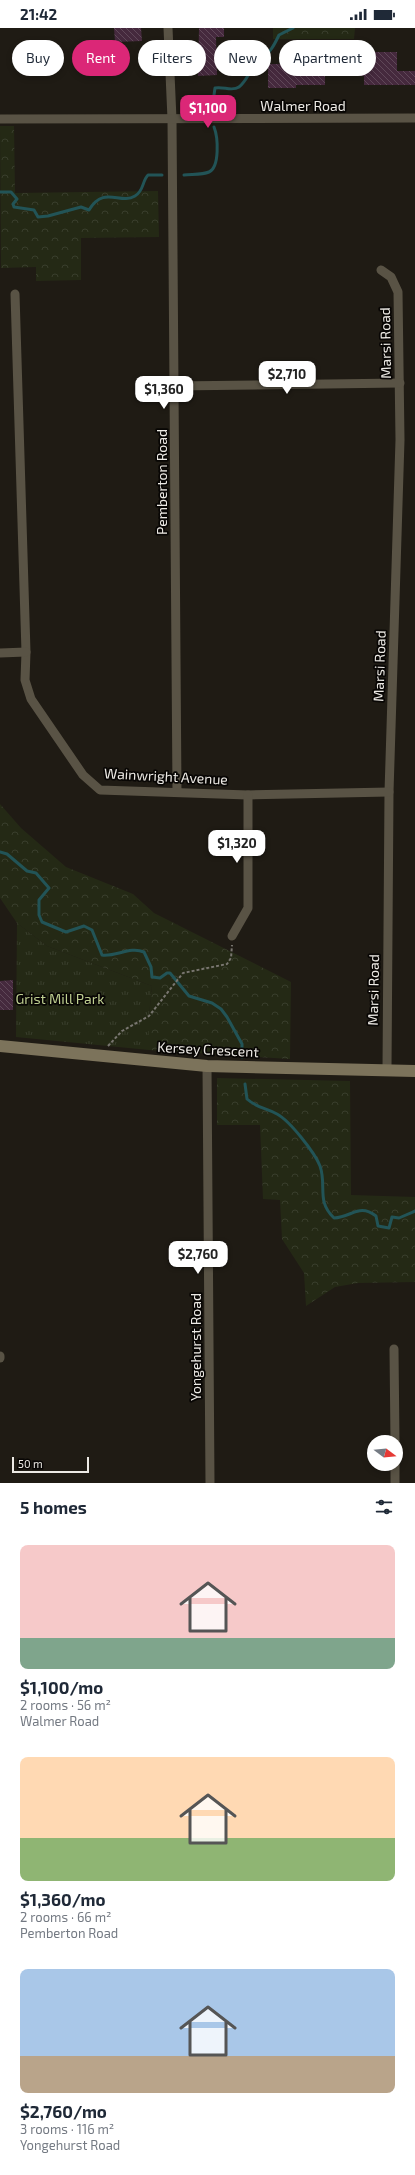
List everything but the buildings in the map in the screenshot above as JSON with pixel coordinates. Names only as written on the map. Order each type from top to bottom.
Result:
[{"type":"street","name":"Pemberton Road","points":[[168,28],[172,119],[177,792]]},
{"type":"street","name":"Walmer Road","points":[[0,118],[415,118]]},
{"type":"street","name":"Marsi Road","points":[[381,270],[391,277],[398,292],[400,383],[400,448],[389,792],[387,1070]]},
{"type":"street","name":"Wainwright Avenue","points":[[15,294],[26,652],[25,680],[31,699],[84,775],[100,790],[248,795],[389,792]]},
{"type":"street","points":[[174,386],[400,383]]},
{"type":"street","points":[[0,653],[26,652]]},
{"type":"street","points":[[232,936],[248,908],[248,795]]},
{"type":"street","name":"Kersey Crescent","points":[[0,1046],[207,1066],[415,1071]]},
{"type":"street","name":"Yongehurst Road","points":[[207,1066],[210,1483]]},
{"type":"street","points":[[394,1349],[395,1435]]},
{"type":"street","points":[[395,1471],[395,1483]]},
{"type":"path","points":[[108,1046],[122,1031],[149,1016],[180,976],[196,970],[227,964],[231,958],[232,936]]},
{"type":"green space","points":[[273,28],[355,28],[354,39],[273,39]]},
{"type":"green space","points":[[0,126],[14,126],[15,193],[158,191],[159,237],[81,238],[81,280],[36,281],[36,267],[1,268]]},
{"type":"green space","points":[[0,804],[21,828],[66,867],[133,894],[154,913],[291,982],[290,1059],[149,1050],[149,1016],[152,986],[47,946],[17,923],[0,898]]},
{"type":"green space","name":"Grist Mill Park","points":[[17,923],[47,946],[152,986],[149,1016],[149,1050],[16,1037]]},
{"type":"green space","points":[[217,1078],[350,1081],[351,1195],[415,1197],[415,1282],[358,1283],[335,1287],[306,1306],[304,1273],[282,1239],[280,1200],[263,1199],[260,1125],[217,1125]]},
{"type":"waterway","points":[[213,102],[215,88],[233,89],[239,87],[256,64],[272,48],[279,35],[293,28]]},
{"type":"waterway","points":[[184,175],[203,174],[213,169],[217,151],[214,127]]},
{"type":"waterway","points":[[0,192],[11,192],[17,199],[13,204],[14,207],[34,210],[38,217],[48,216],[81,207],[89,210],[100,199],[106,197],[129,198],[135,196],[140,191],[148,175],[162,175]]},
{"type":"waterway","points":[[0,852],[7,854],[27,871],[36,873],[49,888],[39,900],[39,915],[42,922],[66,932],[84,926],[92,930],[102,955],[112,955],[134,950],[144,952],[151,967],[152,977],[160,978],[167,973],[170,973],[189,996],[212,1003],[221,1009],[242,1044],[242,1057]]},
{"type":"waterway","points":[[245,1084],[247,1099],[282,1118],[295,1130],[313,1153],[322,1173],[325,1206],[334,1218],[355,1212],[365,1211],[376,1216],[378,1226],[389,1228],[392,1217],[399,1218],[415,1211]]}]
